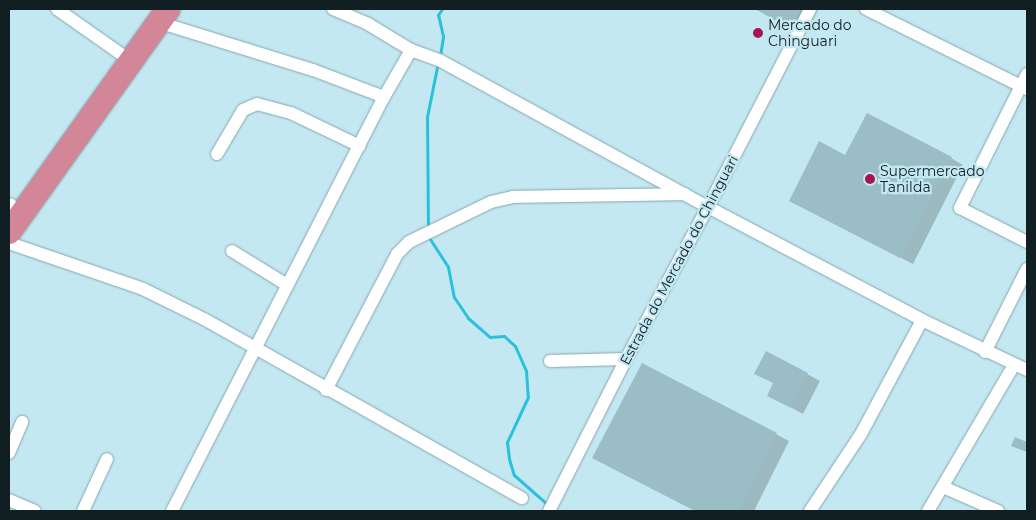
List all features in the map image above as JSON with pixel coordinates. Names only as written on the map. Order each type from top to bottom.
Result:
[{"type":"highway","points":[[9,207],[121,54],[159,13]]},
{"type":"highway","points":[[9,232],[159,13]]},
{"type":"street","points":[[57,9],[121,54]]},
{"type":"street","points":[[333,9],[368,24],[411,50],[439,60],[708,207],[922,320],[1027,370]]},
{"type":"street","name":"Estrada do Mercado do Chinguari","points":[[549,511],[626,359],[708,207],[810,9]]},
{"type":"street","points":[[866,9],[1024,87]]},
{"type":"street","points":[[159,13],[384,97]]},
{"type":"street","points":[[172,511],[384,97],[411,50]]},
{"type":"street","points":[[1027,74],[1024,87],[960,208],[1027,242]]},
{"type":"street","points":[[217,154],[244,110],[257,104],[291,113],[360,146]]},
{"type":"street","points":[[326,390],[397,254],[409,242],[491,202],[513,197],[685,194]]},
{"type":"street","points":[[9,243],[143,289],[204,319],[254,350],[522,498]]},
{"type":"street","points":[[232,250],[287,285]]},
{"type":"street","points":[[986,352],[1027,269]]},
{"type":"street","points":[[810,511],[861,434],[922,320]]},
{"type":"street","points":[[550,361],[626,359]]},
{"type":"street","points":[[928,511],[1014,365]]},
{"type":"street","points":[[9,453],[22,422]]},
{"type":"street","points":[[83,511],[107,459]]},
{"type":"street","points":[[943,487],[998,511]]},
{"type":"street","points":[[9,500],[35,511]]},
{"type":"building","points":[[755,9],[801,9],[791,29]]},
{"type":"building","name":"Supermercado Tanilda","points":[[867,113],[952,157],[900,258],[789,201],[819,141],[845,155]]},
{"type":"building","points":[[766,351],[808,373],[791,408],[767,396],[773,383],[754,374]]},
{"type":"building","points":[[642,363],[777,433],[738,511],[695,511],[592,458]]},
{"type":"building","points":[[1015,437],[1027,442],[1027,452],[1011,446]]},
{"type":"waterway","points":[[440,56],[443,36],[438,15],[442,9]]},
{"type":"waterway","points":[[428,230],[427,117],[438,62]]},
{"type":"waterway","points":[[428,236],[448,267],[454,297],[468,318],[490,337],[504,336],[515,346],[526,371],[528,397],[507,442],[509,459],[514,475],[547,504]]},
{"type":"place","name":"Mercado do Chinguari","points":[[758,33]]},
{"type":"place","name":"Supermercado Tanilda","points":[[870,179]]}]
